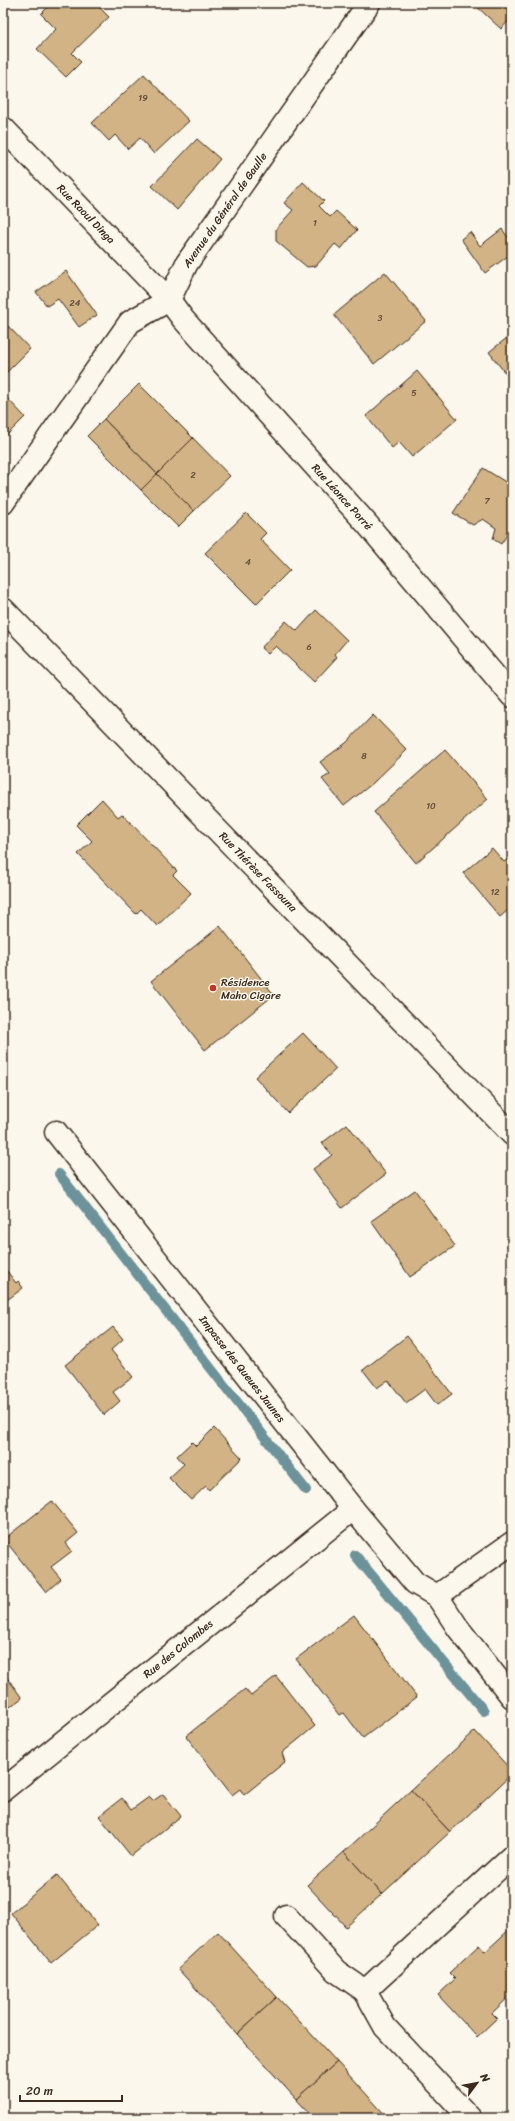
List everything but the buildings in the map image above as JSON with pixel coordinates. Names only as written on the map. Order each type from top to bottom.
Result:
[{"type":"street","name":"Avenue du Général de Gaulle","points":[[169,300],[186,263],[369,3]]},
{"type":"street","name":"Rue Raoul Dinga","points":[[3,128],[169,300]]},
{"type":"street","points":[[3,503],[130,322],[169,300]]},
{"type":"street","name":"Rue Léonce Porré","points":[[169,300],[183,319],[367,524],[512,696]]},
{"type":"street","name":"Rue Thérèse Fassouna","points":[[3,609],[512,1134]]},
{"type":"street","name":"Impasse des Queues Jaunes","points":[[56,1132],[353,1509],[415,1583],[437,1596]]},
{"type":"street","name":"Rue des Colombes","points":[[3,1790],[353,1509]]},
{"type":"street","points":[[512,1542],[437,1596],[458,1628],[512,1697]]},
{"type":"street","points":[[365,1991],[512,1856]]},
{"type":"street","points":[[286,1916],[336,1971],[365,1991],[385,2027],[470,2118]]},
{"type":"waterway","points":[[59,1174],[306,1490]]},
{"type":"waterway","points":[[355,1555],[484,1711]]},
{"type":"place","name":"Résidence Maho Cigare","points":[[213,988]]}]
